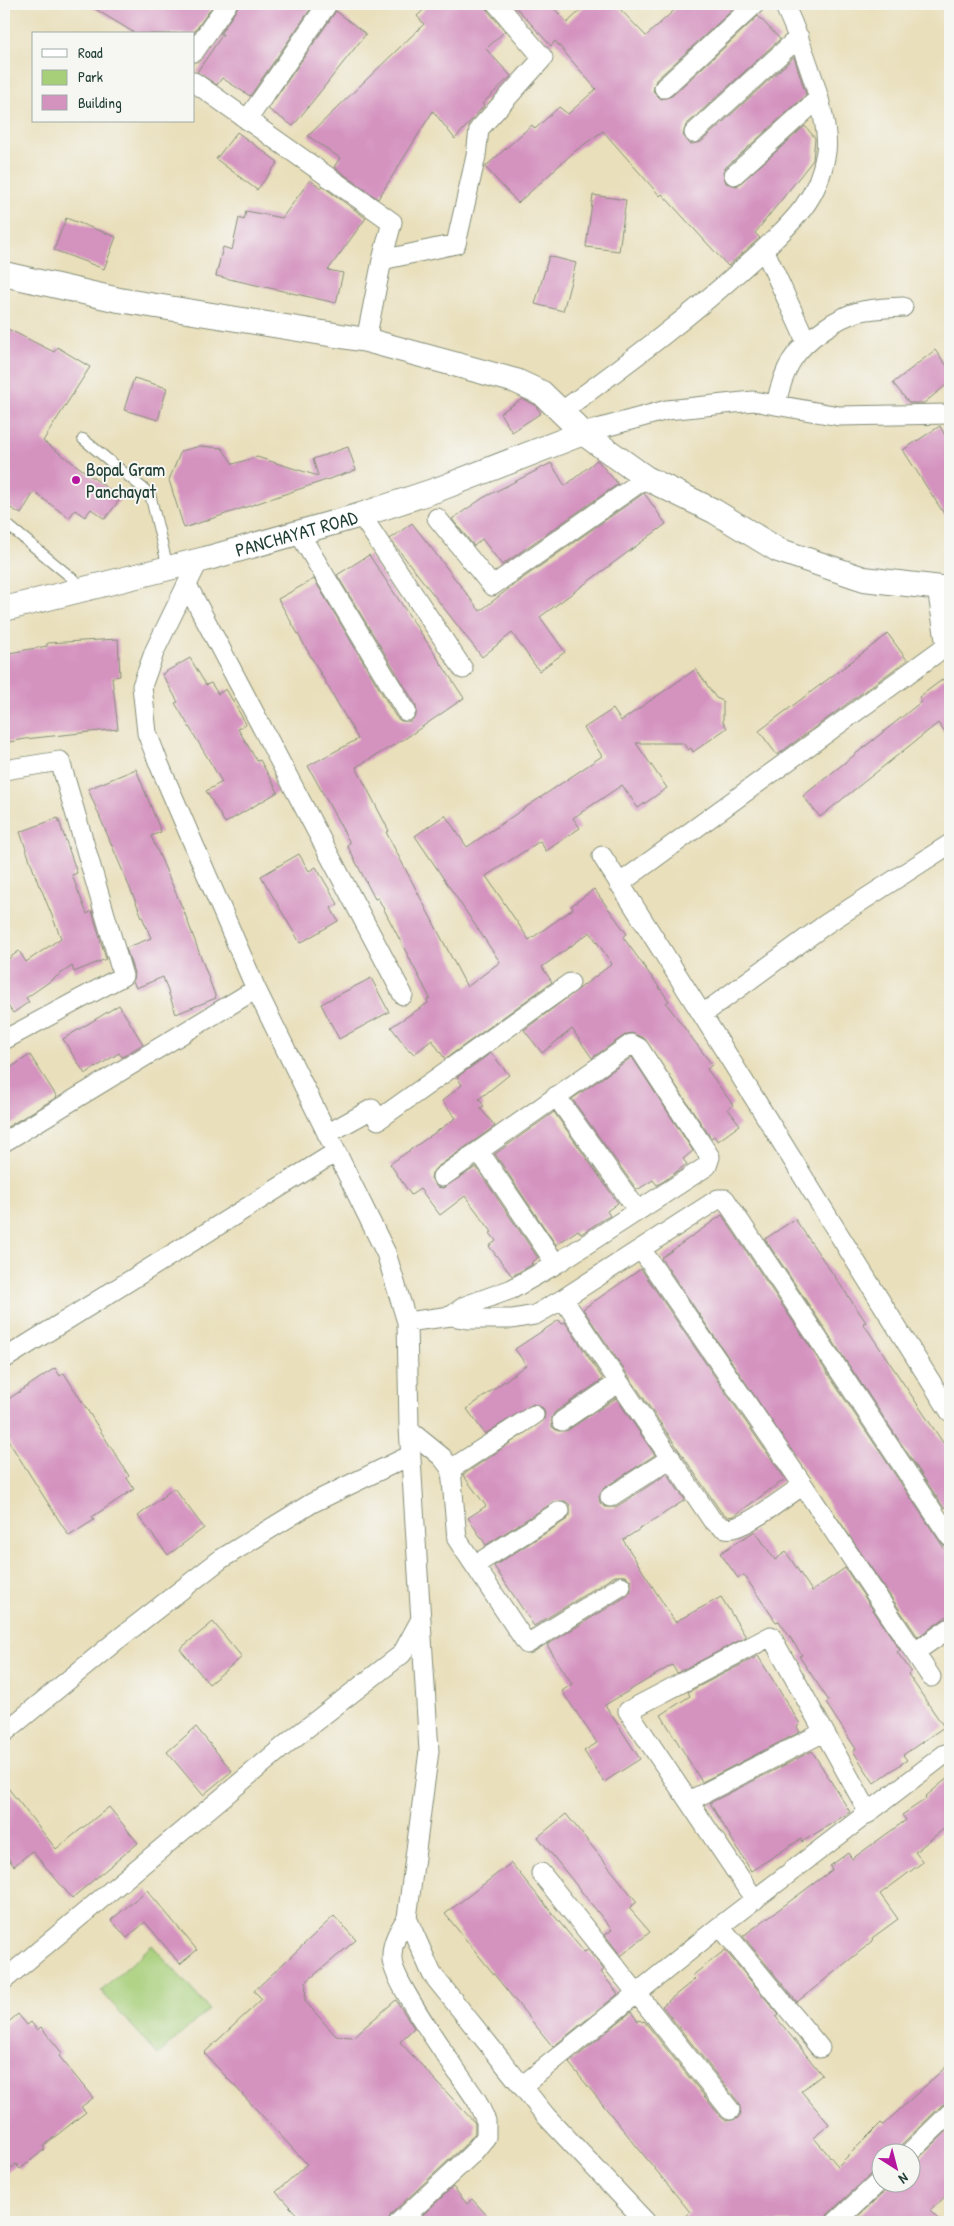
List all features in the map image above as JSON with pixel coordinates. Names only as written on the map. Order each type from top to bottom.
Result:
[{"type":"street","points":[[195,51],[227,4]]},
{"type":"street","points":[[382,260],[456,244],[476,156],[478,129],[543,58],[497,4]]},
{"type":"street","points":[[664,88],[755,4]]},
{"type":"street","points":[[561,412],[655,343],[764,249],[804,207],[820,177],[826,150],[823,114],[799,37],[784,4]]},
{"type":"street","points":[[247,120],[326,6]]},
{"type":"street","points":[[694,133],[799,37]]},
{"type":"street","points":[[195,83],[392,222],[382,260],[366,340]]},
{"type":"street","points":[[734,176],[818,99]]},
{"type":"street","points":[[764,249],[806,341]]},
{"type":"street","points":[[4,274],[119,300],[366,340],[516,381],[542,394],[583,433],[646,478],[714,511],[778,550],[864,579],[944,588],[946,646],[619,884]]},
{"type":"street","points":[[776,404],[782,378],[791,358],[806,341],[836,321],[858,312],[903,307]]},
{"type":"street","points":[[583,433],[667,410],[753,401],[839,416],[950,414]]},
{"type":"street","name":"PANCHAYAT ROAD","points":[[4,609],[199,560],[361,515],[439,489],[583,433]]},
{"type":"street","points":[[437,518],[492,586],[646,478]]},
{"type":"street","points":[[361,515],[463,669]]},
{"type":"street","points":[[299,532],[406,711]]},
{"type":"street","points":[[199,560],[155,650],[142,686],[147,733],[256,989],[386,1253],[407,1322],[411,1455],[429,1751],[407,1918],[393,1942],[392,1962],[403,1987],[477,2101],[486,2122],[486,2137],[472,2154],[399,2222]]},
{"type":"street","points":[[187,585],[403,995]]},
{"type":"street","points":[[4,770],[60,762],[123,976],[4,1040]]},
{"type":"street","points":[[702,1014],[826,924],[950,844]]},
{"type":"street","points":[[602,856],[950,1412]]},
{"type":"street","points":[[327,1134],[372,1109],[378,1120],[570,983]]},
{"type":"street","points":[[4,1142],[256,989]]},
{"type":"street","points":[[442,1177],[631,1044],[640,1048],[710,1157],[707,1166],[556,1264],[512,1289],[464,1306],[451,1316]]},
{"type":"street","points":[[556,1096],[638,1211]]},
{"type":"street","points":[[479,1151],[556,1264]]},
{"type":"street","points":[[4,1359],[336,1152]]},
{"type":"street","points":[[407,1322],[451,1316],[468,1319],[523,1318],[535,1315],[718,1199],[725,1199],[950,1537]]},
{"type":"street","points":[[641,1249],[804,1485],[931,1677]]},
{"type":"street","points":[[563,1299],[712,1520],[722,1528],[732,1529],[745,1523],[804,1485]]},
{"type":"street","points":[[562,1421],[619,1382]]},
{"type":"street","points":[[450,1470],[534,1415]]},
{"type":"street","points":[[410,1431],[442,1457],[450,1470],[457,1539],[528,1644],[621,1586]]},
{"type":"street","points":[[4,1733],[220,1559],[312,1503],[411,1455]]},
{"type":"street","points":[[610,1497],[670,1458]]},
{"type":"street","points":[[475,1565],[560,1511]]},
{"type":"street","points":[[4,1980],[290,1741],[402,1654],[421,1619]]},
{"type":"street","points":[[914,1652],[950,1628]]},
{"type":"street","points":[[755,1900],[628,1711],[771,1636],[869,1813]]},
{"type":"street","points":[[689,1801],[824,1732]]},
{"type":"street","points":[[522,2086],[720,1926],[944,1754],[950,1754]]},
{"type":"street","points":[[541,1873],[730,2110]]},
{"type":"street","points":[[407,1918],[432,1974],[546,2116],[646,2222]]},
{"type":"street","points":[[720,1926],[820,2048]]},
{"type":"street","points":[[918,2144],[950,2113]]},
{"type":"street","points":[[836,2222],[872,2188]]},
{"type":"lane","points":[[83,439],[150,494],[168,568]]},
{"type":"lane","points":[[4,522],[85,589]]},
{"type":"green space","points":[[152,1945],[209,2009],[158,2055],[101,1991]]},
{"type":"building","points":[[87,4],[214,4],[194,32],[133,32]]},
{"type":"building","points":[[238,4],[314,4],[250,96],[222,78],[217,85],[197,72],[223,34],[220,34]]},
{"type":"building","points":[[430,4],[486,4],[488,11],[505,31],[486,49],[511,76],[482,104],[484,106],[455,139],[433,111],[378,199],[334,167],[340,158],[308,136],[424,24],[417,16]]},
{"type":"building","points":[[513,4],[550,4],[567,23],[587,4],[615,4],[646,36],[681,4],[739,4],[656,80],[653,91],[661,99],[672,96],[758,16],[780,39],[686,125],[683,135],[690,144],[701,142],[794,57],[806,95],[726,167],[723,172],[726,183],[737,186],[805,126],[815,138],[813,160],[755,233],[760,238],[728,266],[662,194],[660,196],[603,131],[575,151],[518,203],[485,167],[532,125],[535,129],[559,107],[568,114],[596,89],[555,41],[551,46]]},
{"type":"building","points":[[336,11],[366,34],[293,126],[268,109]]},
{"type":"building","points":[[237,132],[278,162],[257,190],[216,159]]},
{"type":"building","points":[[310,180],[321,188],[322,186],[366,218],[328,270],[343,273],[336,303],[216,276],[223,247],[232,250],[239,218],[244,220],[246,211],[282,218]]},
{"type":"building","points":[[593,195],[626,200],[619,251],[586,247]]},
{"type":"building","points":[[66,218],[116,237],[104,269],[54,250]]},
{"type":"building","points":[[549,256],[576,263],[563,311],[535,304]]},
{"type":"building","points":[[4,327],[54,352],[57,347],[90,367],[43,441],[121,498],[105,519],[91,509],[85,517],[75,510],[69,518],[34,492],[21,514],[4,504]]},
{"type":"building","points":[[935,350],[950,370],[950,382],[924,403],[909,403],[893,383]]},
{"type":"building","points":[[134,378],[167,388],[158,420],[124,410]]},
{"type":"building","points":[[522,399],[534,404],[541,413],[512,432],[500,413]]},
{"type":"building","points":[[940,426],[950,444],[950,523],[903,450]]},
{"type":"building","points":[[200,446],[222,448],[233,464],[257,457],[318,476],[313,459],[348,447],[356,470],[184,528],[169,480],[181,451]]},
{"type":"building","points":[[597,460],[618,484],[502,565],[482,539],[474,546],[452,519],[483,498],[551,463],[565,486]]},
{"type":"building","points":[[644,493],[666,524],[540,617],[565,652],[539,671],[512,633],[482,657],[390,539],[412,523],[480,611],[516,583]]},
{"type":"building","points":[[369,555],[464,698],[406,738],[356,767],[389,831],[386,832],[467,987],[500,962],[415,836],[445,815],[467,847],[602,756],[584,728],[613,709],[621,721],[696,669],[716,698],[723,701],[723,722],[727,728],[693,752],[691,748],[688,750],[683,743],[636,743],[667,788],[638,808],[622,785],[573,818],[580,828],[546,851],[540,841],[486,876],[529,940],[573,909],[571,906],[594,889],[627,934],[623,937],[669,1001],[666,1003],[712,1065],[707,1069],[733,1105],[728,1109],[740,1125],[718,1141],[714,1136],[711,1138],[644,1038],[631,1033],[625,1035],[592,1058],[572,1029],[542,1053],[524,1030],[612,964],[590,932],[542,967],[552,982],[445,1059],[432,1040],[414,1054],[409,1051],[391,1027],[428,1003],[427,1000],[430,998],[378,898],[375,899],[347,845],[350,843],[308,766],[358,739],[278,599],[314,579],[396,717],[401,721],[411,721],[416,716],[416,705],[337,575]]},
{"type":"building","points":[[888,634],[907,660],[777,755],[759,731]]},
{"type":"building","points":[[118,639],[120,676],[112,677],[118,729],[4,743],[4,654],[47,646],[47,643]]},
{"type":"building","points":[[190,658],[206,685],[211,683],[218,694],[226,689],[246,724],[238,729],[257,761],[260,760],[278,792],[225,823],[206,791],[222,782],[175,703],[178,702],[162,674]]},
{"type":"building","points":[[950,674],[950,740],[938,723],[820,817],[803,796],[922,701],[919,697]]},
{"type":"building","points":[[136,769],[161,832],[151,836],[185,914],[216,998],[176,1014],[163,977],[136,988],[133,981],[134,973],[126,948],[151,938],[88,789]]},
{"type":"building","points":[[58,818],[77,873],[72,875],[87,914],[92,911],[106,959],[74,972],[72,966],[26,998],[29,1002],[13,1013],[4,1000],[4,962],[19,951],[26,962],[61,938],[39,886],[20,832]]},
{"type":"building","points":[[299,854],[309,871],[316,867],[338,904],[331,908],[338,921],[300,943],[261,876]]},
{"type":"building","points":[[371,978],[389,1012],[339,1039],[321,1004]]},
{"type":"building","points":[[119,1005],[143,1044],[122,1057],[119,1053],[85,1074],[63,1039]]},
{"type":"building","points":[[491,1053],[509,1075],[479,1099],[484,1106],[480,1108],[495,1126],[436,1168],[431,1178],[437,1187],[443,1188],[476,1167],[538,1258],[531,1263],[533,1264],[512,1276],[489,1246],[496,1241],[490,1233],[492,1232],[465,1196],[440,1215],[420,1189],[411,1195],[390,1164],[456,1118],[442,1101],[462,1085],[457,1077]]},
{"type":"building","points":[[30,1055],[57,1097],[4,1129],[4,1072]]},
{"type":"building","points":[[632,1057],[693,1151],[683,1159],[687,1164],[664,1181],[657,1185],[653,1180],[637,1190],[572,1099]]},
{"type":"building","points":[[554,1112],[618,1203],[607,1211],[610,1216],[581,1234],[578,1230],[556,1245],[495,1154]]},
{"type":"building","points":[[722,1215],[950,1557],[950,1614],[918,1637],[661,1258]]},
{"type":"building","points":[[795,1219],[866,1322],[863,1323],[950,1453],[950,1503],[944,1508],[765,1239]]},
{"type":"building","points":[[641,1269],[785,1479],[734,1516],[728,1517],[721,1512],[583,1309]]},
{"type":"building","points":[[559,1320],[562,1324],[565,1322],[603,1379],[555,1412],[552,1417],[552,1427],[558,1431],[568,1430],[616,1398],[655,1455],[604,1488],[599,1497],[600,1503],[605,1507],[616,1507],[667,1474],[685,1500],[623,1540],[675,1622],[721,1597],[746,1637],[677,1673],[672,1665],[605,1705],[640,1759],[604,1782],[584,1751],[597,1743],[562,1691],[572,1684],[547,1645],[627,1596],[631,1591],[631,1581],[626,1576],[615,1576],[534,1626],[494,1566],[566,1520],[570,1516],[570,1505],[565,1501],[554,1502],[486,1545],[468,1518],[486,1506],[463,1475],[544,1420],[543,1408],[533,1404],[485,1434],[467,1409],[526,1365],[515,1349]]},
{"type":"building","points":[[55,1368],[60,1376],[64,1373],[129,1476],[127,1478],[134,1489],[92,1517],[94,1520],[69,1536],[4,1434],[4,1402]]},
{"type":"building","points":[[174,1488],[204,1528],[168,1555],[138,1516]]},
{"type":"building","points":[[755,1531],[775,1560],[786,1552],[812,1591],[845,1568],[900,1650],[897,1652],[911,1671],[908,1674],[944,1727],[903,1755],[907,1760],[874,1783],[853,1751],[856,1749],[826,1703],[829,1701],[799,1656],[802,1655],[779,1621],[776,1622],[744,1575],[738,1578],[720,1553]]},
{"type":"building","points":[[213,1622],[242,1657],[209,1684],[180,1649]]},
{"type":"building","points":[[758,1656],[800,1724],[797,1727],[800,1732],[702,1782],[661,1715],[690,1696],[688,1692]]},
{"type":"building","points":[[196,1727],[232,1771],[203,1795],[167,1752]]},
{"type":"building","points":[[812,1751],[850,1812],[802,1842],[801,1839],[751,1871],[710,1803]]},
{"type":"building","points":[[950,1776],[950,1824],[915,1852],[923,1862],[880,1894],[898,1919],[872,1938],[873,1941],[797,2002],[743,1936],[832,1870],[830,1866],[848,1853],[852,1859],[906,1820],[902,1815],[926,1799],[925,1797]]},
{"type":"building","points":[[4,1783],[56,1849],[109,1807],[138,1843],[72,1898],[32,1851],[14,1866],[4,1853]]},
{"type":"building","points":[[566,1814],[637,1902],[629,1908],[650,1932],[621,1956],[605,1935],[612,1930],[538,1837]]},
{"type":"building","points":[[511,1863],[584,1952],[588,1950],[604,1970],[601,1972],[618,1994],[553,2047],[445,1914]]},
{"type":"building","points":[[147,1890],[197,1950],[180,1964],[145,1922],[127,1938],[111,1920]]},
{"type":"building","points":[[334,1916],[356,1940],[306,1982],[305,2001],[336,2036],[353,2037],[396,2000],[414,2028],[400,2042],[475,2123],[475,2133],[464,2146],[391,2214],[388,2222],[304,2222],[276,2192],[307,2164],[204,2053],[262,1999],[254,1991]]},
{"type":"building","points":[[725,1950],[779,2015],[776,2017],[822,2075],[801,2091],[829,2124],[814,2138],[838,2166],[881,2123],[883,2125],[950,2063],[950,2102],[942,2105],[902,2144],[872,2144],[872,2173],[828,2214],[825,2222],[678,2222],[690,2212],[569,2063],[631,2012],[638,2021],[644,2021],[721,2117],[726,2121],[737,2119],[741,2114],[739,2103],[662,2006],[695,1979],[692,1976]]},
{"type":"building","points":[[18,2014],[27,2025],[31,2022],[37,2030],[41,2027],[62,2053],[59,2056],[93,2098],[81,2107],[86,2112],[43,2146],[45,2149],[20,2169],[16,2164],[4,2174],[4,2026]]},
{"type":"building","points":[[950,2128],[950,2192],[930,2211],[941,2222],[852,2222],[881,2194],[922,2194],[922,2155]]},
{"type":"building","points":[[453,2187],[467,2204],[472,2199],[493,2222],[415,2222]]},
{"type":"place","name":"Bopal Gram Panchayat","points":[[76,480]]}]
